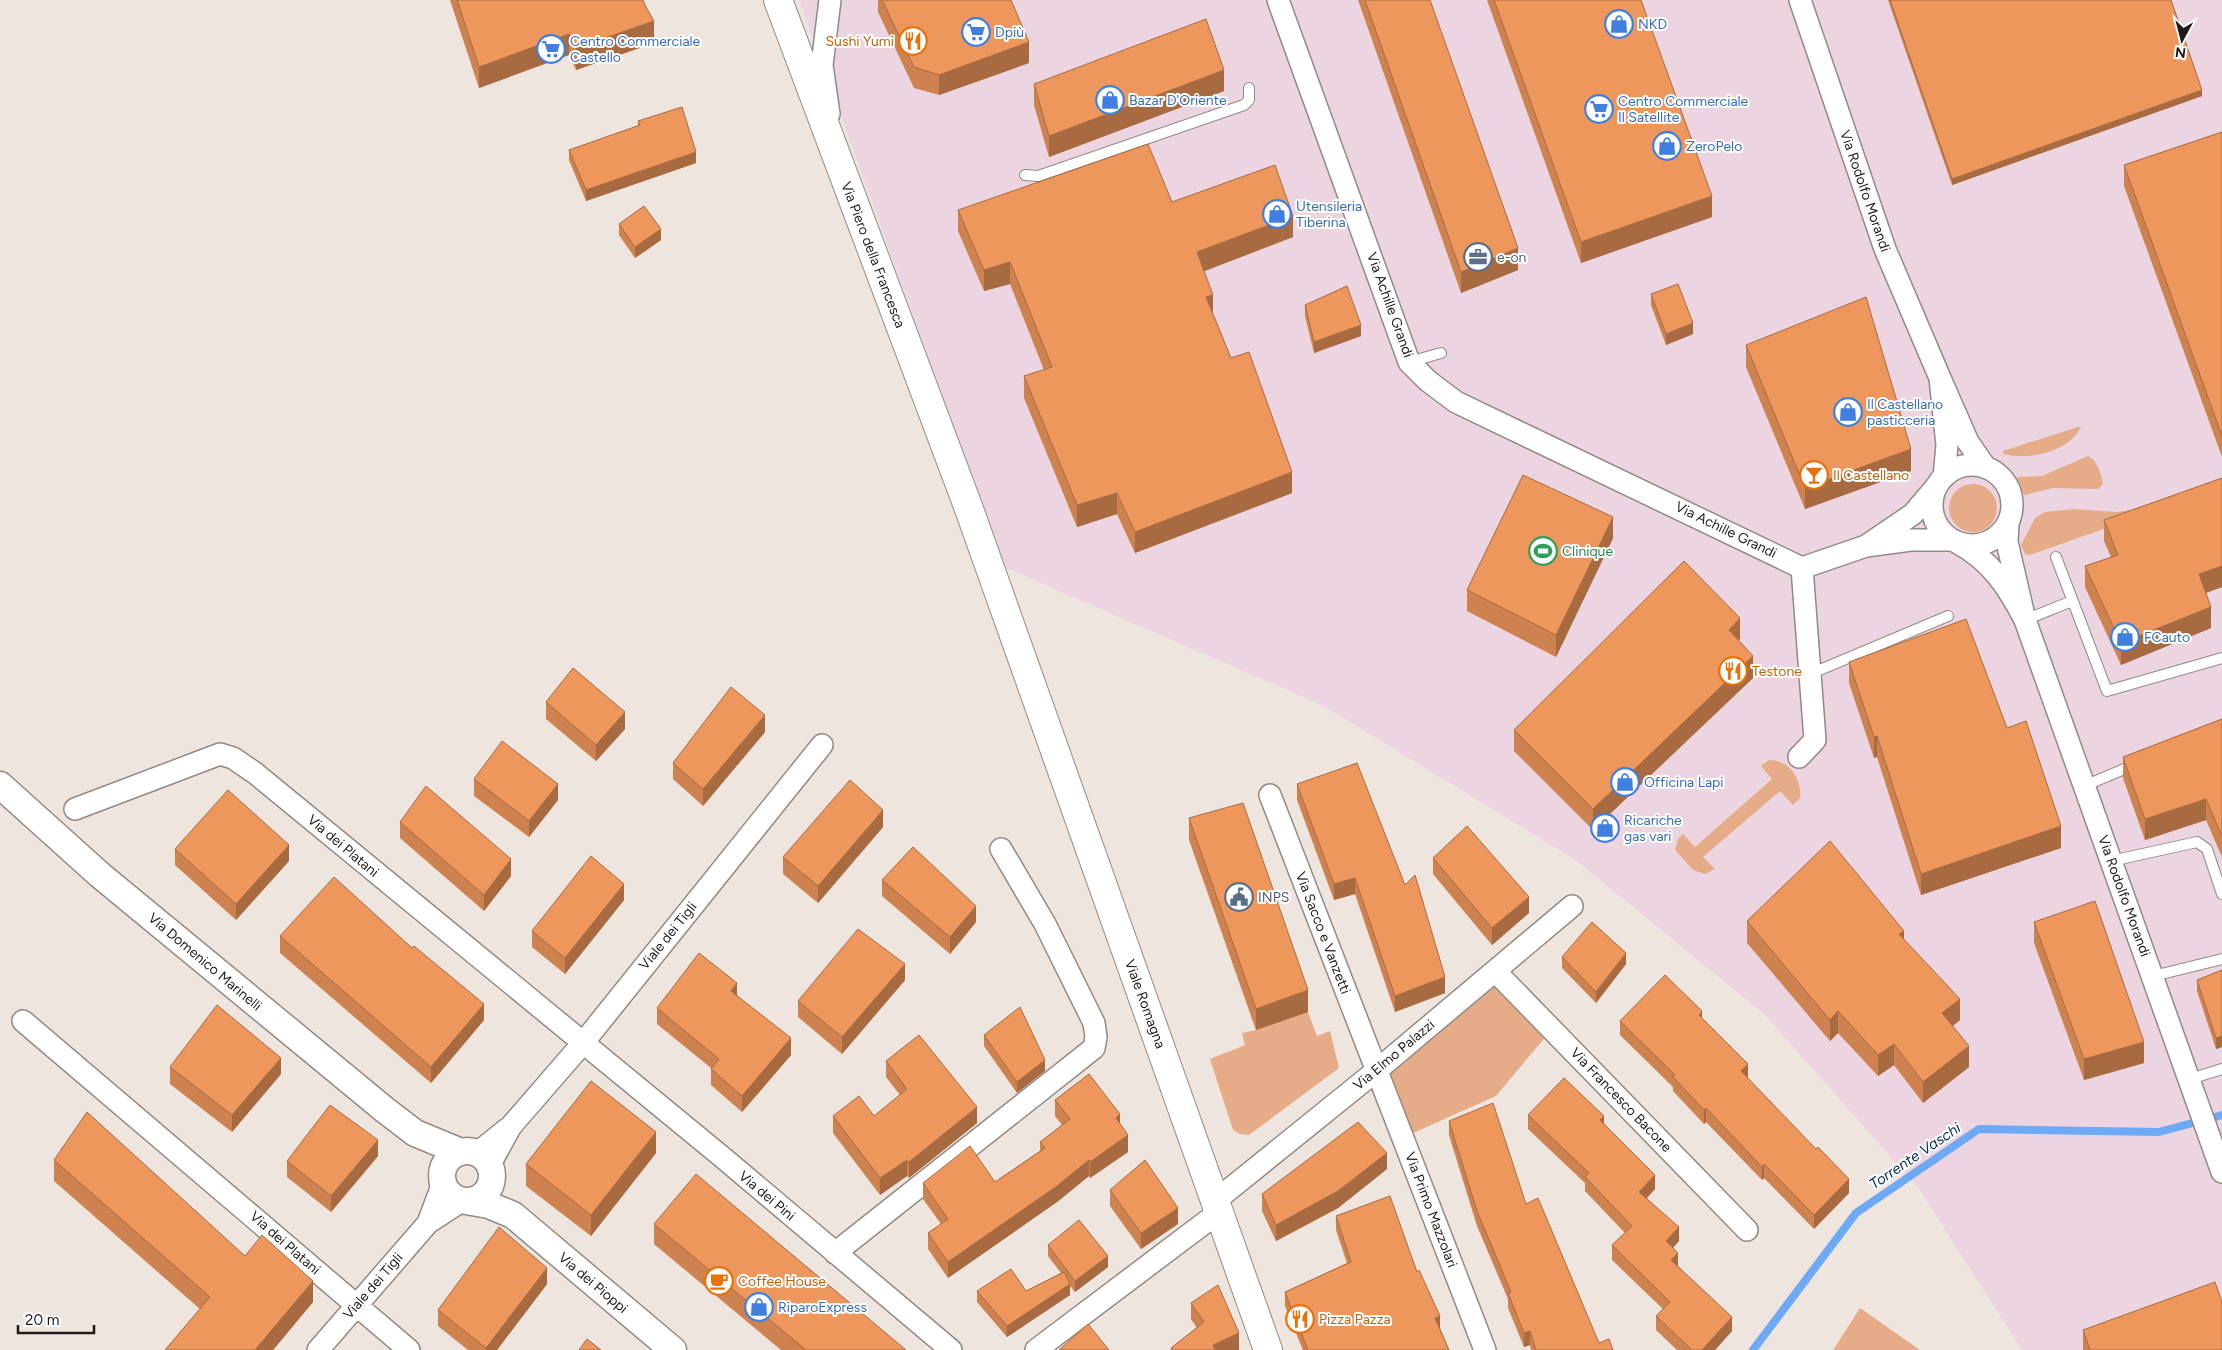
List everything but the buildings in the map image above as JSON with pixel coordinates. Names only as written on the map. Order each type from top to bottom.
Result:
[{"type":"main road","name":"Via Piero della Francesca","points":[[778,0],[969,510],[1022,659]]},
{"type":"main road","name":"Viale Romagna","points":[[1022,659],[1268,1350]]},
{"type":"street","points":[[830,0],[822,65],[832,147]]},
{"type":"street","name":"Via Achille Grandi","points":[[1278,0],[1409,362],[1428,381],[1456,402],[1802,568]]},
{"type":"street","name":"Via Rodolfo Morandi","points":[[1800,0],[1885,249],[1968,442],[1986,468]]},
{"type":"street","name":"Via Rodolfo Morandi","points":[[1940,378],[1947,446],[1941,480]]},
{"type":"street","points":[[1799,757],[1815,740],[1802,568],[1866,546],[1911,540],[1953,540],[1969,545],[1987,543],[1995,538],[2008,523],[2012,513],[2011,493],[2000,476],[1986,468],[1972,465],[1962,466],[1941,480],[1913,514],[1866,546]]},
{"type":"street","points":[[1941,480],[1934,492],[1932,510],[1938,527],[1953,540]]},
{"type":"street","name":"Via Rodolfo Morandi","points":[[2008,523],[2006,534],[2009,557],[2025,620],[2222,1172]]},
{"type":"street","name":"Via Rodolfo Morandi","points":[[1953,540],[1980,557],[1994,570],[2008,586],[2025,620]]},
{"type":"street","name":"Viale dei Tigli","points":[[480,1162],[583,1042],[822,744]]},
{"type":"street","name":"Via dei Platani","points":[[75,809],[220,754],[233,758],[583,1042]]},
{"type":"street","name":"Via Domenico Marinelli","points":[[0,785],[100,875],[415,1133],[432,1156],[442,1179]]},
{"type":"street","name":"Via Sacco e Vanzetti","points":[[1270,795],[1376,1071]]},
{"type":"street","points":[[835,1253],[1094,1048],[1096,1037],[1094,1023],[1045,924],[1001,849]]},
{"type":"street","name":"Via Elmo Palazzi","points":[[1036,1350],[1217,1206],[1572,906]]},
{"type":"street","name":"Via Francesco Bacone","points":[[1495,971],[1747,1230]]},
{"type":"street","name":"Via dei Platani","points":[[22,1021],[409,1350]]},
{"type":"street","name":"Via dei Pini","points":[[583,1042],[951,1350]]},
{"type":"street","name":"Via Primo Mazzolari","points":[[1376,1071],[1485,1350]]},
{"type":"street","name":"Via Domenico Marinelli","points":[[415,1133],[480,1162]]},
{"type":"street","name":"Viale dei Tigli","points":[[428,1223],[448,1160],[480,1162]]},
{"type":"street","name":"Viale dei Tigli","points":[[325,1347],[357,1305],[428,1223],[449,1207],[464,1201],[473,1200],[486,1192],[490,1186],[480,1162]]},
{"type":"street","name":"Via dei Pioppi","points":[[480,1162],[513,1215]]},
{"type":"street","points":[[442,1179],[451,1196],[464,1201]]},
{"type":"street","name":"Via dei Pioppi","points":[[464,1201],[489,1205],[513,1215],[634,1311],[673,1350]]},
{"type":"lane","points":[[1025,175],[1038,176],[1244,105],[1249,100],[1249,88]]},
{"type":"lane","points":[[1409,362],[1441,353]]},
{"type":"lane","points":[[2056,557],[2107,691],[2222,658]]},
{"type":"lane","points":[[2025,620],[2072,601]]},
{"type":"lane","points":[[1810,674],[1948,616]]},
{"type":"lane","points":[[2084,786],[2141,763]]},
{"type":"lane","points":[[2111,861],[2197,842],[2207,849],[2222,894]]},
{"type":"lane","points":[[2153,976],[2222,959]]},
{"type":"lane","points":[[2192,1084],[2222,1069]]},
{"type":"shaded area","points":[[799,0],[2222,0],[2222,1350],[2022,1350],[1919,1189],[1765,1015],[1577,861],[1324,706],[1004,567]]},
{"type":"shaded area","points":[[2081,427],[2075,436],[2057,449],[2035,455],[2013,456],[2003,454],[2003,451]]},
{"type":"shaded area","points":[[2088,456],[2097,464],[2100,472],[2103,484],[2098,489],[2053,488],[2025,495],[2019,490],[2017,477],[2042,476]]},
{"type":"shaded area","points":[[1968,484],[1978,484],[1990,491],[1997,503],[1997,513],[1990,525],[1978,532],[1968,532],[1960,528],[1953,521],[1949,513],[1949,503],[1953,495],[1960,488]]},
{"type":"shaded area","points":[[2174,495],[2180,502],[2030,555],[2025,554],[2021,545],[2035,518],[2045,512],[2074,509],[2116,512],[2139,509]]},
{"type":"shaded area","points":[[1769,760],[1783,763],[1789,767],[1797,778],[1800,798],[1793,805],[1780,791],[1703,857],[1715,869],[1705,874],[1693,870],[1675,850],[1678,839],[1683,834],[1695,847],[1772,779],[1761,766]]},
{"type":"shaded area","points":[[1495,971],[1553,1028],[1496,1096],[1402,1138],[1376,1071]]},
{"type":"shaded area","points":[[1308,1012],[1317,1036],[1330,1031],[1339,1068],[1249,1135],[1240,1134],[1233,1130],[1210,1059],[1245,1045],[1242,1033]]},
{"type":"shaded area","points":[[1860,1308],[1920,1350],[1833,1350]]},
{"type":"waterway","name":"Torrente Vaschi","points":[[1753,1350],[1856,1213],[1979,1129],[2159,1132],[2222,1115]]},
{"type":"place","name":"NKD","points":[[1619,24]]},
{"type":"place","name":"Dpiù","points":[[976,32]]},
{"type":"place","name":"Sushi Yumi","points":[[913,41]]},
{"type":"place","name":"Centro Commerciale Castello","points":[[551,49]]},
{"type":"place","name":"Bazar D'Oriente","points":[[1110,100]]},
{"type":"place","name":"Centro Commerciale Il Satellite","points":[[1599,109]]},
{"type":"place","name":"ZeroPelo","points":[[1667,146]]},
{"type":"place","name":"Utensileria Tiberina","points":[[1277,214]]},
{"type":"place","name":"e-on","points":[[1478,257]]},
{"type":"place","name":"Il Castellano pasticceria","points":[[1848,412]]},
{"type":"place","name":"Il Castellano","points":[[1814,475]]},
{"type":"place","name":"Clinique","points":[[1543,551]]},
{"type":"place","name":"FCauto","points":[[2125,637]]},
{"type":"place","name":"Testone","points":[[1733,671]]},
{"type":"place","name":"Officina Lapi","points":[[1625,782]]},
{"type":"place","name":"Ricariche gas vari","points":[[1605,828]]},
{"type":"place","name":"INPS","points":[[1239,897]]},
{"type":"place","name":"Coffee House","points":[[719,1281]]},
{"type":"place","name":"RiparoExpress","points":[[759,1307]]},
{"type":"place","name":"Pizza Pazza","points":[[1300,1319]]}]
